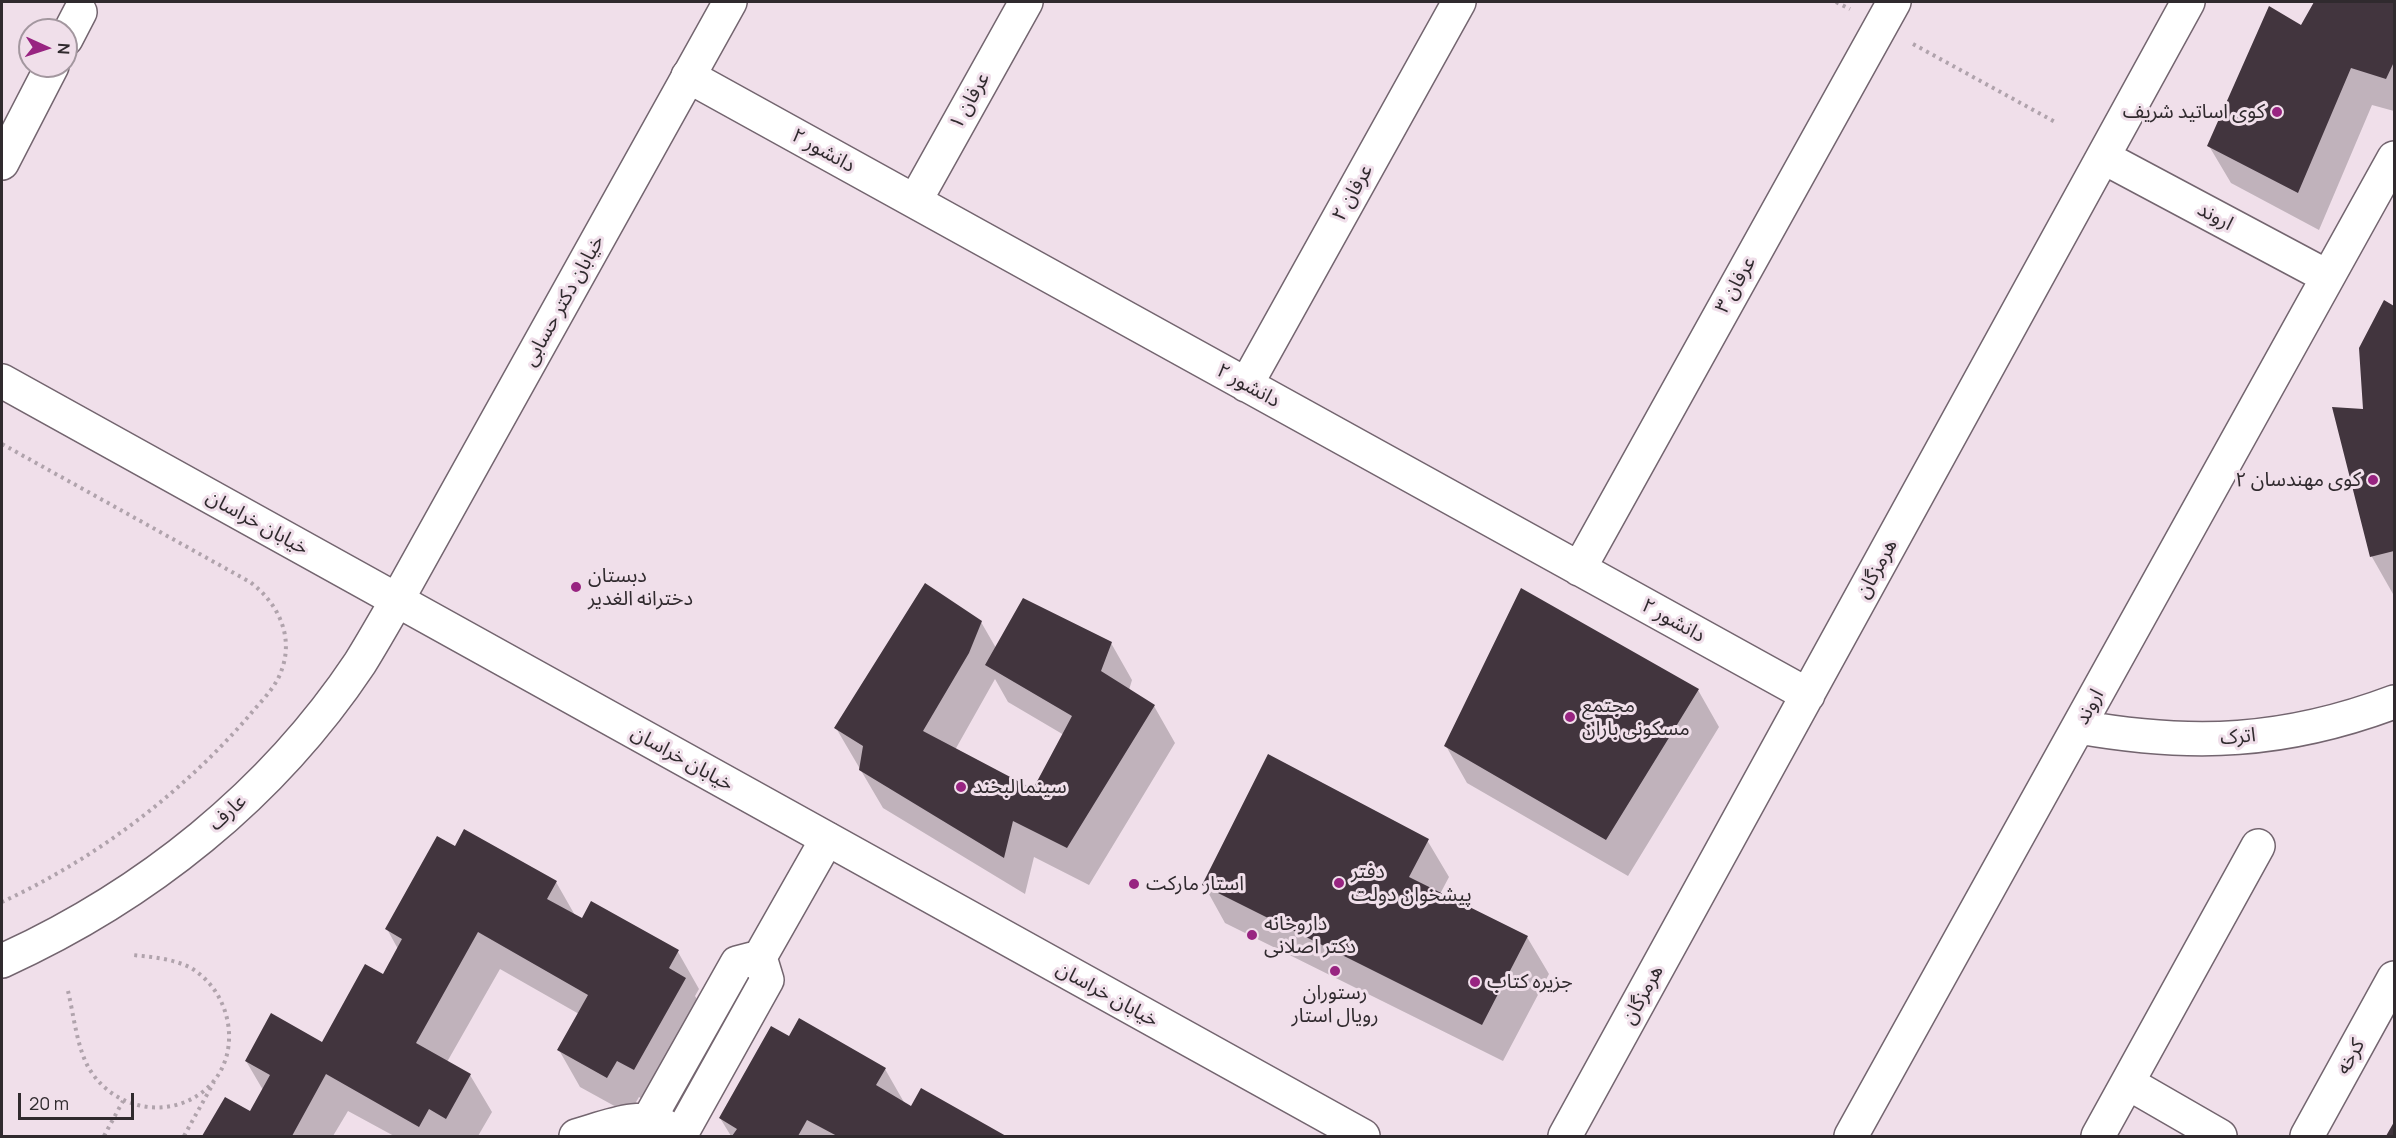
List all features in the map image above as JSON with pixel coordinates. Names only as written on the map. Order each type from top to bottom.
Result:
[{"type":"street","name":"خیابان دکتر حسابی","points":[[397,600],[730,2]]},
{"type":"street","name":"عرفان ۱","points":[[915,201],[1026,2]]},
{"type":"street","name":"عرفان ۲","points":[[1246,385],[1459,2]]},
{"type":"street","name":"عرفان ۳","points":[[1579,569],[1894,2]]},
{"type":"street","name":"هرمزگان","points":[[1565,1137],[2188,2]]},
{"type":"street","name":"دانشور ۲","points":[[688,76],[1808,695]]},
{"type":"street","points":[[2,163],[46,78]]},
{"type":"street","name":"اروند","points":[[2103,157],[2328,277]]},
{"type":"street","name":"اروند","points":[[1851,1137],[2394,158]]},
{"type":"street","name":"خیابان خراسان","points":[[2,381],[827,839],[1344,1132]]},
{"type":"street","name":"عارف","points":[[2,961],[44,942],[105,908],[164,868],[219,823],[270,774],[317,720],[359,663],[397,600]]},
{"type":"street","name":"اترک","points":[[2079,728],[2131,736],[2189,741],[2247,738],[2304,730],[2360,715],[2394,702]]},
{"type":"street","points":[[648,1121],[737,963],[760,957],[827,839]]},
{"type":"street","points":[[2098,1137],[2258,846]]},
{"type":"street","points":[[576,1137],[628,1122],[648,1121],[665,1126],[678,1137],[767,980],[760,957]]},
{"type":"street","name":"کرخه","points":[[2307,1137],[2394,978]]},
{"type":"street","points":[[2128,1083],[2220,1137]]},
{"type":"path","points":[[1836,2],[1854,11]]},
{"type":"path","points":[[1906,40],[2057,123]]},
{"type":"path","points":[[2,444],[250,582],[262,591],[276,609],[285,631],[283,668],[275,686],[231,736],[183,782],[131,824],[76,861],[2,902]]},
{"type":"path","points":[[134,955],[168,960],[190,968],[209,982],[223,1002],[229,1024],[228,1048],[220,1070],[184,1137]]},
{"type":"path","points":[[68,991],[89,1069],[103,1087],[123,1101],[144,1108],[166,1108],[188,1101],[206,1089],[220,1070]]},
{"type":"path","points":[[104,1137],[123,1101]]},
{"type":"building","name":"کوی اساتید شریف","points":[[2314,2],[2394,2],[2394,62],[2386,79],[2351,68],[2298,193],[2207,146],[2269,6],[2301,25]]},
{"type":"building","name":"کوی مهندسان ۲","points":[[2384,300],[2394,306],[2394,551],[2370,557],[2332,407],[2363,409],[2359,348]]},
{"type":"building","points":[[925,583],[982,621],[969,653],[923,731],[1033,789],[1072,716],[985,665],[1023,598],[1112,642],[1101,671],[1155,705],[1067,848],[1013,821],[1004,858],[859,770],[863,746],[834,728]]},
{"type":"building","name":"مجتمع مسکونی باران","points":[[1521,588],[1699,689],[1606,840],[1444,746]]},
{"type":"building","points":[[1268,754],[1429,839],[1409,877],[1528,936],[1482,1025],[1202,885]]},
{"type":"building","points":[[464,829],[557,881],[547,899],[582,918],[591,901],[679,950],[669,968],[686,978],[634,1070],[617,1061],[607,1078],[557,1050],[588,995],[478,932],[416,1043],[471,1074],[446,1119],[429,1109],[419,1127],[326,1074],[292,1136],[202,1136],[225,1097],[250,1111],[270,1075],[245,1061],[271,1013],[322,1042],[365,964],[383,974],[402,939],[385,929],[437,836],[455,846]]},
{"type":"building","points":[[799,1018],[886,1068],[876,1085],[911,1106],[921,1088],[1006,1136],[837,1136],[807,1120],[798,1136],[732,1136],[737,1129],[719,1118],[771,1026],[789,1036]]},
{"type":"building","points":[[2394,1122],[2394,1136],[2386,1136]]},
{"type":"place","name":"کوی اساتید شریف","points":[[2277,112]]},
{"type":"place","name":"کوی مهندسان ۲","points":[[2373,480]]},
{"type":"place","name":"دبستان دخترانه الغدیر","points":[[576,587]]},
{"type":"place","name":"مجتمع مسکونی باران","points":[[1570,717]]},
{"type":"place","name":"سینما لبخند","points":[[961,787]]},
{"type":"place","name":"دفتر پیشخوان دولت","points":[[1339,883]]},
{"type":"place","name":"استار مارکت","points":[[1134,884]]},
{"type":"place","name":"داروخانه دکتر اصلانی","points":[[1252,935]]},
{"type":"place","name":"رستوران رویال استار","points":[[1335,971]]},
{"type":"place","name":"جزیره کتاب","points":[[1475,982]]}]
